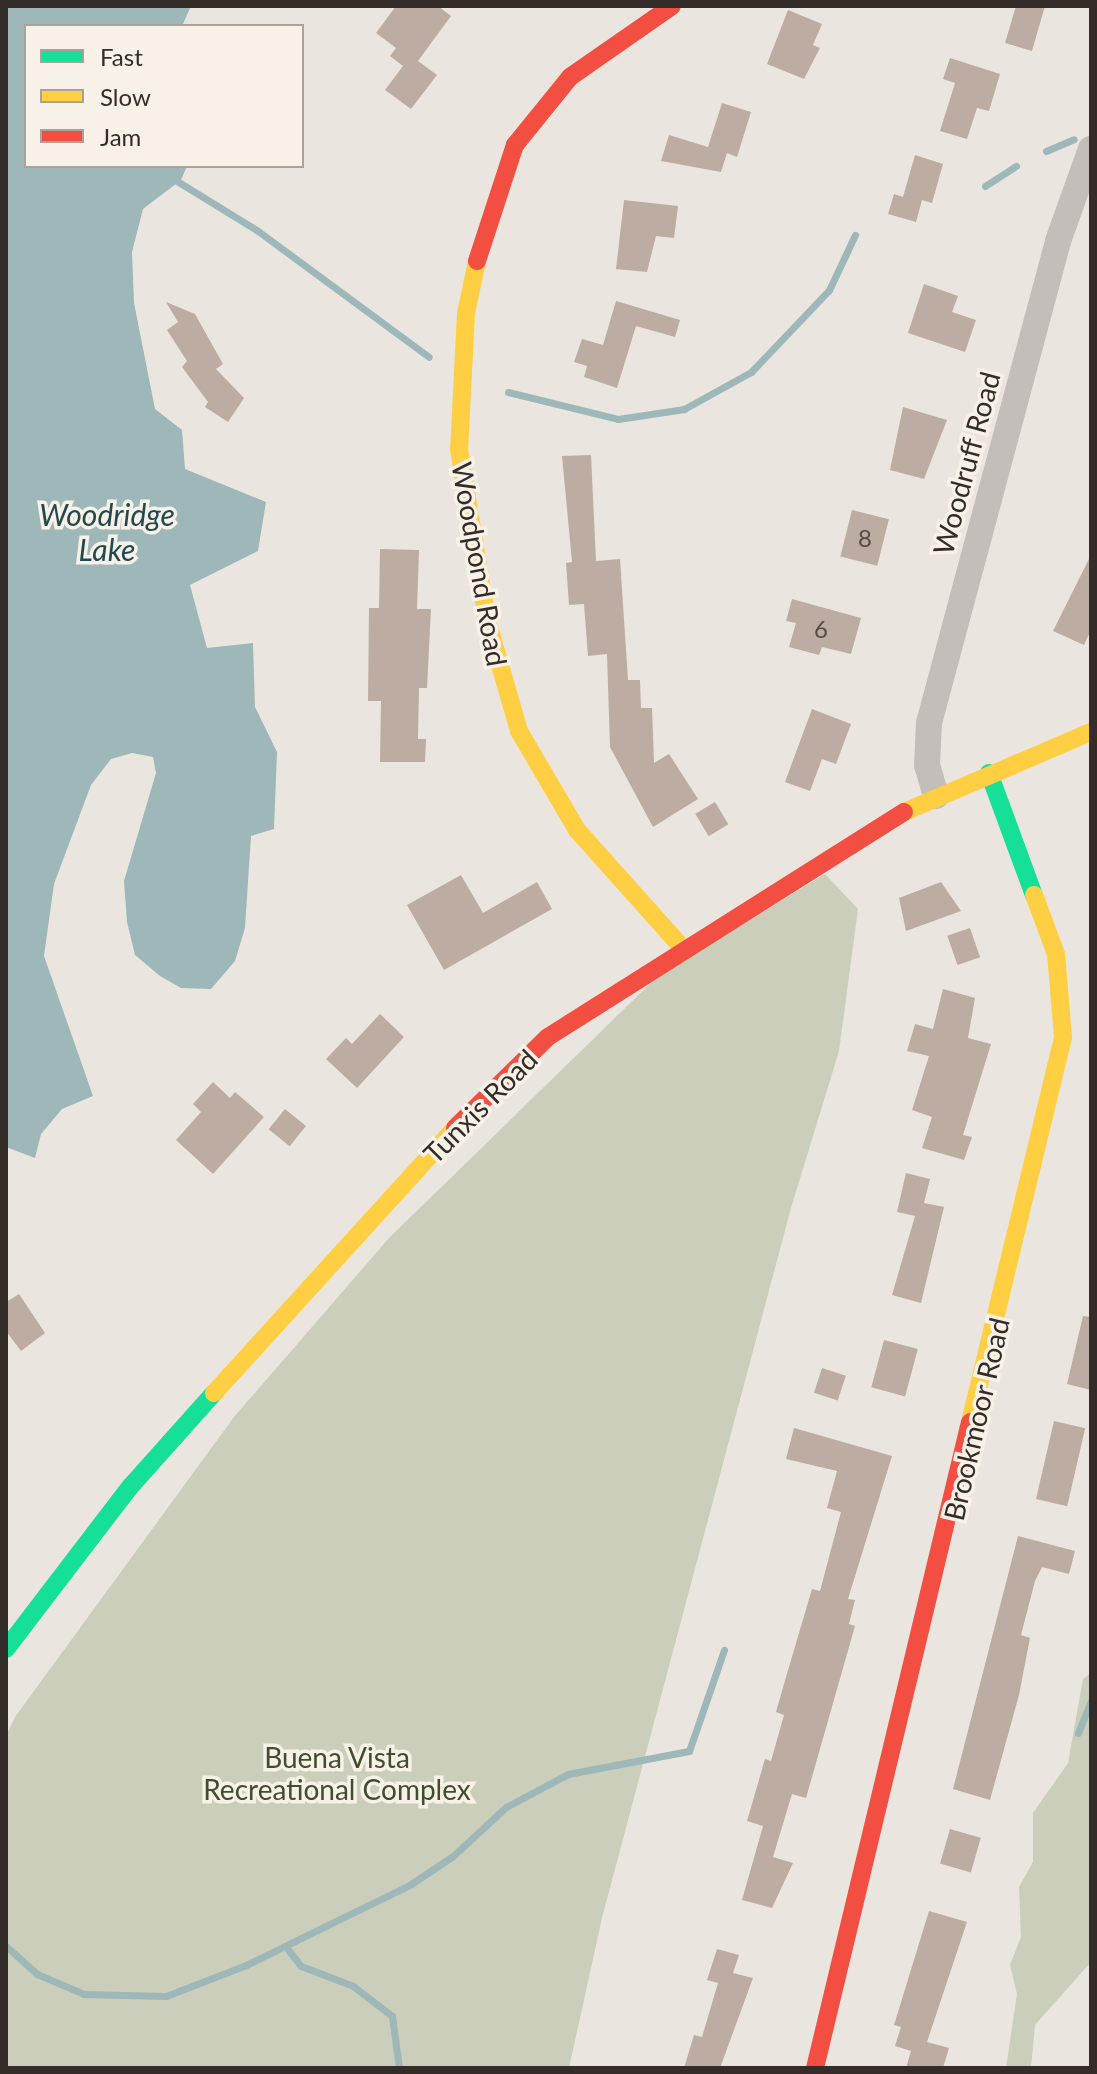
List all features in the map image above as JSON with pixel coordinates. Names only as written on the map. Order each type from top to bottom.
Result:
[{"type":"street","name":"Woodpond Road","points":[[672,6],[570,77],[515,145],[487,216],[466,313],[459,449],[487,620],[519,731],[577,830],[685,951]]},
{"type":"street","name":"Woodruff Road","points":[[936,796],[927,765],[929,723],[1058,241],[1091,149]]},
{"type":"street","name":"Tunxis Road","points":[[6,1649],[130,1487],[456,1127],[548,1037],[936,796],[1091,732]]},
{"type":"street","name":"Brookmoor Road","points":[[815,2068],[1063,1037],[1056,954],[989,773]]},
{"type":"green space","name":"Buena Vista Recreational Complex","points":[[825,874],[858,909],[839,1051],[791,1208],[602,1918],[569,2068],[6,2068],[6,1736],[15,1717],[234,1417],[389,1238],[658,976]]},
{"type":"green space","points":[[1091,1673],[1091,1962],[1035,2025],[1031,2068],[1006,2068],[1017,1994],[1010,1965],[1021,1937],[1019,1887],[1033,1862],[1033,1813],[1068,1763],[1083,1679]]},
{"type":"water","name":"Woodridge Lake","points":[[6,6],[191,6],[183,24],[24,24],[24,168],[186,168],[181,180],[143,209],[132,252],[134,303],[155,409],[182,430],[185,469],[266,502],[258,551],[190,585],[207,648],[253,643],[255,707],[277,752],[274,829],[251,836],[245,928],[235,961],[211,989],[181,988],[160,976],[135,955],[127,922],[124,881],[156,773],[153,757],[132,753],[111,759],[91,785],[54,884],[44,956],[93,1096],[62,1109],[41,1134],[35,1158],[6,1147]]},
{"type":"building","points":[[396,6],[438,6],[451,16],[418,61],[437,75],[411,109],[385,90],[403,66],[390,56],[396,48],[376,33]]},
{"type":"building","points":[[1016,6],[1045,6],[1032,51],[1005,43]]},
{"type":"building","points":[[788,10],[822,24],[813,45],[820,48],[804,79],[767,64]]},
{"type":"building","points":[[950,58],[1000,74],[989,111],[977,108],[967,139],[940,131],[955,83],[943,79]]},
{"type":"building","points":[[722,103],[751,112],[737,157],[727,153],[721,172],[661,161],[669,135],[708,147]]},
{"type":"building","points":[[915,155],[943,164],[932,203],[922,200],[916,222],[888,214],[894,194],[903,197]]},
{"type":"building","points":[[624,200],[678,206],[674,238],[656,236],[647,272],[616,269]]},
{"type":"building","points":[[924,284],[958,296],[952,312],[976,320],[965,352],[908,333]]},
{"type":"building","points":[[616,301],[680,320],[675,337],[636,326],[617,388],[584,377],[587,366],[574,362],[582,339],[603,345]]},
{"type":"building","points":[[166,302],[195,314],[223,364],[216,369],[244,398],[228,422],[205,407],[208,402],[182,367],[187,361],[167,330],[178,322]]},
{"type":"building","points":[[903,407],[947,420],[924,479],[890,470]]},
{"type":"building","points":[[591,455],[596,561],[620,559],[628,680],[640,680],[641,708],[652,708],[654,763],[669,754],[698,799],[653,827],[610,747],[607,654],[588,656],[584,604],[569,605],[566,563],[572,562],[562,456]]},
{"type":"building","points":[[852,510],[889,519],[877,566],[840,557]]},
{"type":"building","points":[[380,549],[419,550],[417,609],[431,609],[427,688],[419,688],[418,739],[426,739],[425,762],[380,762],[381,701],[368,701],[369,608],[379,608]]},
{"type":"building","points":[[1091,555],[1091,630],[1084,645],[1053,631]]},
{"type":"building","points":[[792,599],[861,618],[851,654],[822,647],[819,655],[789,647],[796,623],[786,621]]},
{"type":"building","points":[[812,709],[851,724],[836,764],[822,759],[810,791],[785,782]]},
{"type":"building","points":[[715,802],[728,824],[709,836],[695,814]]},
{"type":"building","points":[[461,875],[483,913],[537,882],[552,909],[444,970],[407,905]]},
{"type":"building","points":[[941,882],[961,911],[906,931],[899,898]]},
{"type":"building","points":[[970,928],[980,957],[957,965],[947,936]]},
{"type":"building","points":[[943,989],[975,998],[968,1038],[991,1044],[963,1135],[972,1137],[964,1160],[922,1148],[932,1117],[912,1110],[929,1056],[907,1051],[915,1024],[933,1029]]},
{"type":"building","points":[[380,1014],[404,1037],[357,1088],[326,1059],[346,1038],[352,1044]]},
{"type":"building","points":[[213,1082],[230,1098],[235,1092],[264,1117],[213,1174],[176,1140],[201,1112],[193,1104]]},
{"type":"building","points":[[285,1109],[306,1126],[290,1146],[269,1129]]},
{"type":"building","points":[[906,1173],[930,1179],[924,1203],[944,1207],[921,1303],[892,1295],[915,1216],[897,1212]]},
{"type":"building","points":[[19,1294],[45,1333],[21,1351],[6,1331],[6,1302]]},
{"type":"building","points":[[1083,1316],[1091,1317],[1091,1390],[1067,1384]]},
{"type":"building","points":[[884,1340],[918,1349],[905,1396],[871,1387]]},
{"type":"building","points":[[822,1368],[846,1376],[838,1400],[814,1393]]},
{"type":"building","points":[[1054,1421],[1085,1428],[1067,1506],[1036,1499]]},
{"type":"building","points":[[794,1428],[892,1456],[848,1599],[855,1600],[849,1624],[855,1626],[806,1798],[792,1794],[773,1857],[793,1863],[772,1908],[742,1900],[763,1826],[747,1821],[765,1759],[771,1761],[784,1715],[776,1712],[812,1589],[820,1591],[841,1512],[827,1508],[837,1471],[786,1459]]},
{"type":"building","points":[[1018,1536],[1075,1551],[1069,1574],[1042,1567],[1035,1581],[1021,1635],[1030,1638],[1019,1695],[990,1800],[953,1789]]},
{"type":"building","points":[[950,1829],[981,1838],[971,1872],[940,1864]]},
{"type":"building","points":[[929,1911],[967,1922],[927,2042],[949,2048],[943,2068],[906,2068],[911,2051],[895,2046],[901,2027],[894,2025]]},
{"type":"building","points":[[717,1949],[739,1955],[733,1973],[753,1978],[720,2068],[684,2068],[694,2035],[702,2037],[718,1983],[707,1980]]},
{"type":"waterway","points":[[1046,151],[1074,139]]},
{"type":"waterway","points":[[985,186],[1016,166]]},
{"type":"waterway","points":[[172,178],[258,231],[429,357]]},
{"type":"waterway","points":[[508,392],[618,419],[684,409],[751,372],[829,290],[855,235]]},
{"type":"waterway","points":[[6,1946],[37,1974],[84,1994],[166,1996],[246,1965],[411,1884],[453,1856],[506,1807],[568,1774],[689,1751],[724,1650]]},
{"type":"waterway","points":[[1078,1733],[1091,1700]]},
{"type":"waterway","points":[[286,1947],[301,1966],[353,1986],[392,2016],[399,2068]]},
{"type":"traffic: fast","points":[[989,773],[1034,895]]},
{"type":"traffic: fast","points":[[6,1649],[130,1487],[214,1393]]},
{"type":"traffic: slow","points":[[477,261],[466,313],[459,449],[487,620],[519,731],[577,830],[685,951]]},
{"type":"traffic: slow","points":[[904,812],[1091,732]]},
{"type":"traffic: slow","points":[[970,1422],[1063,1037],[1056,954],[1034,895]]},
{"type":"traffic: slow","points":[[214,1393],[455,1128]]},
{"type":"traffic: jam","points":[[477,261],[515,145],[570,77],[672,6]]},
{"type":"traffic: jam","points":[[455,1128],[548,1037],[904,812]]},
{"type":"traffic: jam","points":[[815,2068],[970,1422]]}]
